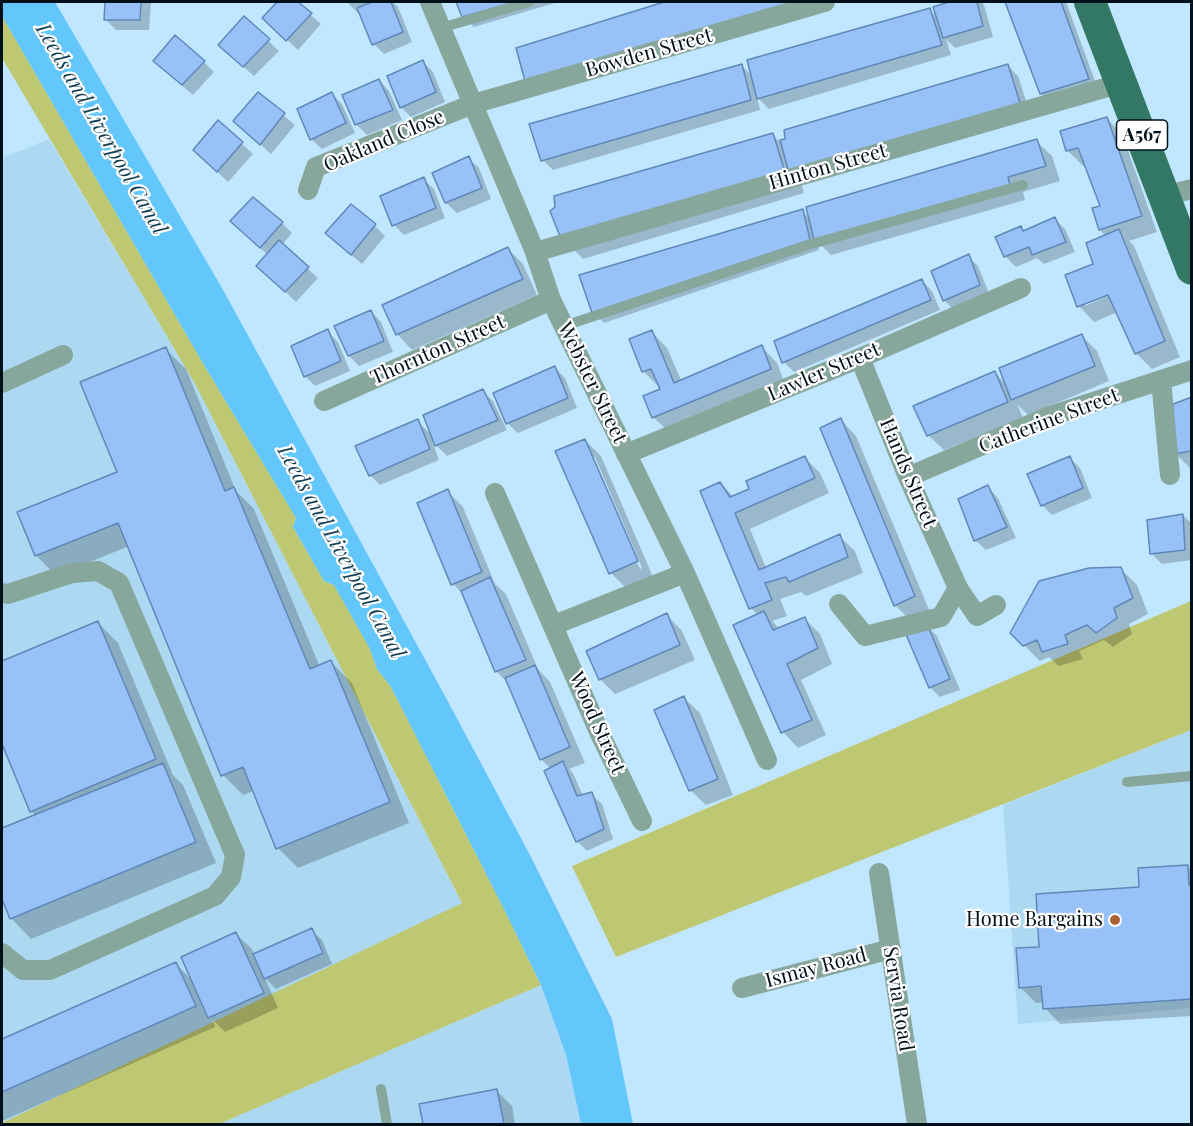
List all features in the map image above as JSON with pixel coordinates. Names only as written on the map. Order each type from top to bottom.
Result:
[{"type":"main road","name":"A567","points":[[1090,2],[1122,82],[1178,192],[1191,269]]},
{"type":"street","name":"Webster Street","points":[[430,2],[536,252],[551,300],[685,573],[767,760]]},
{"type":"street","name":"Bowden Street","points":[[473,104],[825,2]]},
{"type":"street","name":"Hinton Street","points":[[536,252],[1122,82]]},
{"type":"street","name":"Oakland Close","points":[[308,190],[316,167],[473,104]]},
{"type":"street","name":"Lawler Street","points":[[626,454],[860,358],[1021,288]]},
{"type":"street","name":"Thornton Street","points":[[324,401],[551,300]]},
{"type":"street","points":[[2,383],[63,355]]},
{"type":"street","name":"Hands Street","points":[[860,358],[908,477],[958,588],[977,616],[996,605]]},
{"type":"street","name":"Catherine Street","points":[[908,477],[1050,416],[1191,370]]},
{"type":"street","points":[[1161,380],[1170,475]]},
{"type":"street","name":"Wood Street","points":[[495,493],[600,734],[642,821]]},
{"type":"street","points":[[2,593],[8,594],[72,573],[98,571],[119,583],[235,855],[231,877],[215,896],[50,970],[23,970],[2,954]]},
{"type":"street","points":[[554,625],[685,573]]},
{"type":"street","points":[[839,604],[865,636],[941,617],[958,588]]},
{"type":"street","name":"Servia Road","points":[[879,873],[917,1125]]},
{"type":"street","name":"Ismay Road","points":[[742,988],[891,949]]},
{"type":"lane","points":[[441,28],[529,2]]},
{"type":"lane","points":[[564,326],[808,245],[1023,185]]},
{"type":"lane","points":[[1127,782],[1191,776]]},
{"type":"lane","points":[[381,1089],[387,1125]]},
{"type":"shaded area","points":[[49,139],[194,382],[462,904],[2,1123],[2,158]]},
{"type":"shaded area","points":[[1191,730],[1191,1008],[1018,1024],[1003,805]]},
{"type":"shaded area","points":[[541,985],[566,1055],[581,1124],[219,1124]]},
{"type":"green space","points":[[2,16],[204,365],[296,518],[293,527],[324,581],[334,585],[348,609],[370,649],[377,669],[391,687],[541,985],[219,1124],[2,1123],[462,903],[194,382],[2,58]]},
{"type":"green space","points":[[1191,601],[1191,730],[616,957],[572,866]]},
{"type":"water","name":"Leeds and Liverpool Canal","points":[[2,2],[55,2],[222,288],[530,855],[612,1019],[633,1124],[581,1124],[566,1055],[541,985],[391,687],[377,669],[370,649],[334,585],[324,581],[293,527],[296,518],[204,365],[2,16]]},
{"type":"building","points":[[105,2],[141,2],[140,20],[104,20]]},
{"type":"building","points":[[277,2],[298,2],[312,13],[286,41],[262,18]]},
{"type":"building","points":[[372,2],[391,2],[403,32],[372,45],[357,8]]},
{"type":"building","points":[[456,2],[515,2],[462,17]]},
{"type":"building","points":[[664,2],[799,2],[525,81],[516,48]]},
{"type":"building","points":[[949,2],[977,2],[983,26],[943,38],[933,7]]},
{"type":"building","points":[[1005,2],[1061,2],[1089,79],[1040,94]]},
{"type":"building","points":[[930,8],[942,45],[757,99],[747,60]]},
{"type":"building","points":[[244,16],[270,39],[243,67],[218,45]]},
{"type":"building","points":[[175,35],[205,61],[182,85],[153,61]]},
{"type":"building","points":[[423,60],[436,92],[400,108],[387,76]]},
{"type":"building","points":[[742,64],[751,100],[541,161],[529,124]]},
{"type":"building","points":[[1008,64],[1020,103],[789,173],[780,140],[785,139],[784,130]]},
{"type":"building","points":[[379,79],[393,110],[355,125],[342,95]]},
{"type":"building","points":[[258,92],[285,113],[260,145],[233,121]]},
{"type":"building","points":[[332,92],[346,123],[310,140],[297,109]]},
{"type":"building","points":[[1107,117],[1142,216],[1099,230],[1092,208],[1100,206],[1078,148],[1066,151],[1060,131]]},
{"type":"building","points":[[218,120],[243,142],[217,172],[193,150]]},
{"type":"building","points":[[773,133],[785,172],[561,239],[550,211],[555,207],[554,196]]},
{"type":"building","points":[[1037,139],[1046,166],[1008,177],[1010,185],[814,240],[806,207]]},
{"type":"building","points":[[469,156],[482,188],[445,203],[432,173]]},
{"type":"building","points":[[424,177],[436,208],[392,226],[380,196]]},
{"type":"building","points":[[253,197],[283,222],[260,248],[230,221]]},
{"type":"building","points":[[351,204],[376,224],[351,255],[325,233]]},
{"type":"building","points":[[803,209],[810,240],[592,313],[579,275]]},
{"type":"building","points":[[1055,217],[1066,242],[1032,255],[1029,247],[1004,257],[995,237],[1021,226],[1023,231]]},
{"type":"building","points":[[1119,229],[1165,341],[1135,354],[1108,295],[1077,307],[1065,275],[1093,264],[1086,243]]},
{"type":"building","points":[[279,240],[309,267],[285,292],[256,266]]},
{"type":"building","points":[[508,247],[523,279],[396,335],[382,305]]},
{"type":"building","points":[[969,254],[980,285],[943,301],[931,271]]},
{"type":"building","points":[[922,279],[931,300],[782,363],[774,341]]},
{"type":"building","points":[[371,310],[384,341],[348,356],[334,326]]},
{"type":"building","points":[[328,329],[341,361],[304,377],[291,346]]},
{"type":"building","points":[[652,330],[674,383],[762,345],[771,369],[652,418],[643,396],[660,389],[651,369],[642,372],[629,339]]},
{"type":"building","points":[[1082,334],[1095,366],[1011,400],[999,368]]},
{"type":"building","points":[[166,347],[225,491],[234,487],[310,669],[331,660],[390,802],[276,849],[243,767],[221,776],[118,523],[35,556],[17,512],[117,472],[80,382]]},
{"type":"building","points":[[555,366],[568,398],[506,424],[493,393]]},
{"type":"building","points":[[995,371],[1008,402],[927,436],[913,406]]},
{"type":"building","points":[[483,389],[498,420],[435,446],[423,415]]},
{"type":"building","points":[[1192,397],[1192,451],[1173,454],[1173,404]]},
{"type":"building","points":[[841,418],[915,596],[894,606],[820,428]]},
{"type":"building","points":[[418,419],[430,449],[369,476],[355,446]]},
{"type":"building","points":[[585,439],[638,561],[609,574],[555,451]]},
{"type":"building","points":[[805,456],[815,478],[735,513],[759,570],[840,534],[848,557],[789,582],[786,577],[765,583],[772,600],[749,609],[700,491],[720,482],[730,497],[749,489],[746,481]]},
{"type":"building","points":[[1070,456],[1083,488],[1041,506],[1027,474]]},
{"type":"building","points":[[988,485],[1007,527],[974,541],[958,499]]},
{"type":"building","points":[[448,489],[482,572],[451,585],[417,503]]},
{"type":"building","points":[[1183,514],[1185,550],[1150,554],[1147,520]]},
{"type":"building","points":[[1121,567],[1133,598],[1114,608],[1117,618],[1096,633],[1087,625],[1065,635],[1068,644],[1042,652],[1037,640],[1023,646],[1010,633],[1039,581],[1089,568]]},
{"type":"building","points":[[490,577],[526,660],[495,672],[461,591]]},
{"type":"building","points":[[764,611],[773,630],[805,617],[818,648],[787,664],[812,720],[781,733],[733,625]]},
{"type":"building","points":[[667,613],[680,645],[599,680],[586,651]]},
{"type":"building","points":[[98,621],[156,759],[30,812],[2,744],[2,661]]},
{"type":"building","points":[[927,624],[950,679],[929,688],[904,630]]},
{"type":"building","points":[[535,665],[570,747],[540,760],[505,678]]},
{"type":"building","points":[[684,696],[718,779],[689,791],[654,710]]},
{"type":"building","points":[[563,761],[577,796],[592,792],[604,829],[576,842],[544,771]]},
{"type":"building","points":[[163,763],[196,842],[10,919],[2,899],[2,828]]},
{"type":"building","name":"Home Bargains","points":[[1188,865],[1189,885],[1192,885],[1192,999],[1043,1009],[1041,986],[1019,988],[1016,948],[1039,947],[1036,894],[1139,887],[1138,868]]},
{"type":"building","points":[[312,928],[323,953],[264,979],[253,954]]},
{"type":"building","points":[[236,932],[264,993],[208,1018],[181,957]]},
{"type":"building","points":[[176,962],[196,1006],[2,1092],[2,1039]]},
{"type":"building","points":[[497,1089],[504,1124],[423,1124],[419,1104]]},
{"type":"place","name":"Home Bargains","points":[[1115,920]]}]
